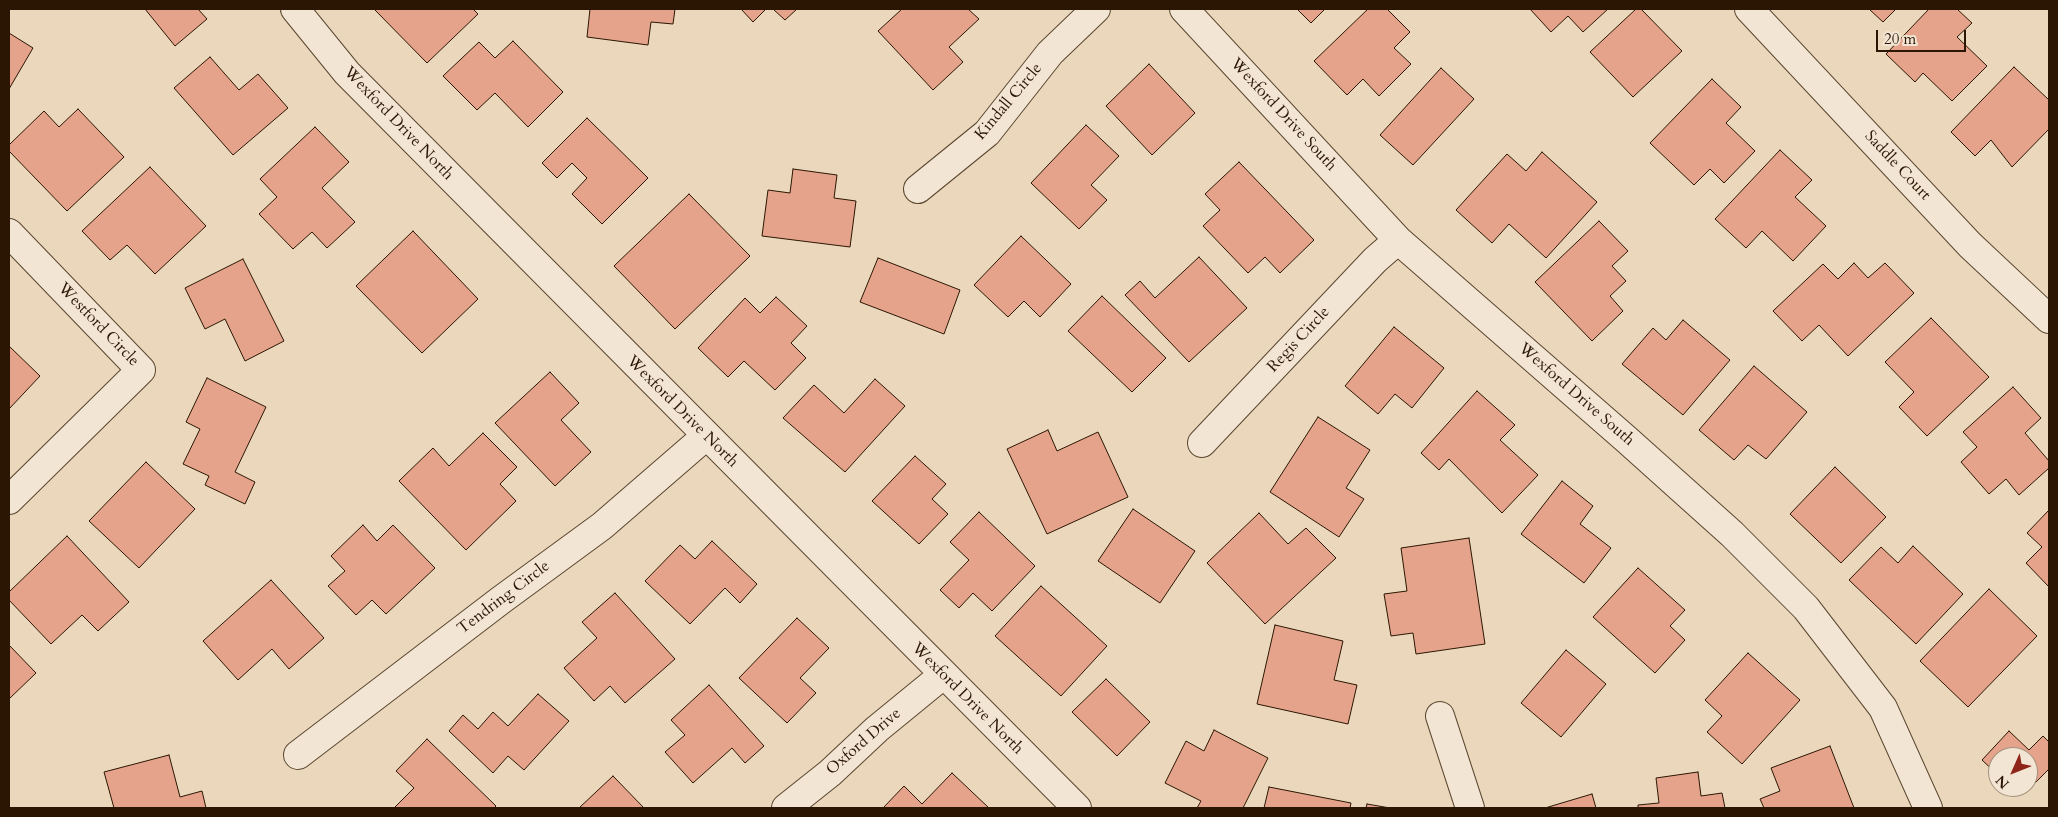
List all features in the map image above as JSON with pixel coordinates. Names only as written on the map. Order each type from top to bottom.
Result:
[{"type":"street","name":"Wexford Drive North","points":[[295,9],[347,73],[1077,808]]},
{"type":"street","name":"Kindall Circle","points":[[918,189],[987,133],[1050,53],[1096,9]]},
{"type":"street","name":"Wexford Drive South","points":[[1184,9],[1398,240],[1732,534],[1806,608],[1883,708],[1928,808]]},
{"type":"street","name":"Saddle Court","points":[[1750,9],[1970,245],[2049,319]]},
{"type":"street","name":"Westford Circle","points":[[9,233],[141,370],[9,500]]},
{"type":"street","name":"Regis Circle","points":[[1202,443],[1375,260],[1398,240]]},
{"type":"street","name":"Tendring Circle","points":[[298,755],[501,600],[602,526],[706,436]]},
{"type":"street","name":"Oxford Drive","points":[[786,808],[830,773],[877,729],[943,675]]},
{"type":"street","points":[[1440,716],[1470,808]]},
{"type":"building","points":[[145,9],[198,9],[207,19],[175,46]]},
{"type":"building","points":[[374,9],[473,9],[478,14],[427,63]]},
{"type":"building","points":[[590,9],[675,9],[673,24],[651,22],[648,45],[587,37]]},
{"type":"building","points":[[741,9],[766,9],[753,22]]},
{"type":"building","points":[[773,9],[797,9],[785,20]]},
{"type":"building","points":[[902,9],[968,9],[979,19],[949,47],[963,62],[933,90],[878,31]]},
{"type":"building","points":[[1297,9],[1325,9],[1311,23]]},
{"type":"building","points":[[1368,9],[1387,9],[1410,32],[1394,48],[1411,64],[1379,96],[1363,79],[1347,95],[1314,61]]},
{"type":"building","points":[[1530,9],[1608,9],[1583,32],[1568,16],[1551,32]]},
{"type":"building","points":[[1636,9],[1641,9],[1682,51],[1633,97],[1590,52]]},
{"type":"building","points":[[1869,9],[1896,9],[1883,22]]},
{"type":"building","points":[[1929,9],[1957,9],[1972,23],[1957,37],[1987,66],[1952,101],[1923,73],[1915,82],[1886,54]]},
{"type":"building","points":[[9,33],[33,48],[9,89]]},
{"type":"building","points":[[513,41],[563,92],[528,127],[495,93],[477,110],[443,76],[479,42],[495,58]]},
{"type":"building","points":[[210,57],[239,90],[258,74],[288,108],[233,155],[174,88]]},
{"type":"building","points":[[1149,64],[1195,113],[1152,155],[1106,106]]},
{"type":"building","points":[[2014,67],[2049,100],[2049,129],[2012,167],[1991,140],[1975,156],[1951,132]]},
{"type":"building","points":[[1441,68],[1474,99],[1413,165],[1380,135]]},
{"type":"building","points":[[1712,79],[1741,107],[1726,123],[1755,151],[1724,183],[1710,169],[1694,185],[1650,143]]},
{"type":"building","points":[[78,109],[124,157],[67,211],[9,151],[9,145],[44,111],[59,127]]},
{"type":"building","points":[[587,118],[648,178],[602,224],[572,194],[587,178],[572,163],[557,178],[542,163]]},
{"type":"building","points":[[1086,125],[1119,156],[1091,185],[1107,200],[1079,229],[1031,183]]},
{"type":"building","points":[[315,127],[349,162],[322,188],[355,222],[327,248],[312,232],[293,249],[259,214],[277,197],[260,179]]},
{"type":"building","points":[[1780,150],[1812,180],[1795,197],[1826,226],[1793,261],[1762,231],[1746,248],[1715,219]]},
{"type":"building","points":[[1542,152],[1597,202],[1546,258],[1509,224],[1492,243],[1456,210],[1507,154],[1526,171]]},
{"type":"building","points":[[1239,162],[1314,240],[1280,273],[1265,257],[1248,273],[1203,226],[1220,210],[1205,194]]},
{"type":"building","points":[[150,167],[206,226],[155,274],[127,245],[110,260],[82,231]]},
{"type":"building","points":[[793,169],[837,175],[834,198],[856,201],[850,247],[762,236],[768,190],[790,193]]},
{"type":"building","points":[[689,194],[750,256],[675,329],[614,266]]},
{"type":"building","points":[[1599,221],[1628,251],[1612,266],[1626,281],[1610,296],[1623,311],[1592,341],[1535,282]]},
{"type":"building","points":[[413,231],[478,299],[422,353],[356,286]]},
{"type":"building","points":[[1021,236],[1071,284],[1040,317],[1024,301],[1008,317],[974,285]]},
{"type":"building","points":[[1199,257],[1247,308],[1189,362],[1125,295],[1140,281],[1155,298]]},
{"type":"building","points":[[878,258],[960,290],[944,334],[860,302]]},
{"type":"building","points":[[243,259],[284,341],[245,361],[225,319],[205,329],[185,288]]},
{"type":"building","points":[[1854,263],[1868,278],[1885,263],[1914,293],[1848,356],[1819,325],[1802,341],[1773,311],[1823,264],[1838,279]]},
{"type":"building","points":[[1102,296],[1166,358],[1132,392],[1068,331]]},
{"type":"building","points":[[776,297],[807,326],[791,343],[806,358],[775,390],[744,361],[728,377],[698,348],[745,298],[760,313]]},
{"type":"building","points":[[1931,318],[1989,377],[1927,436],[1899,407],[1914,392],[1885,362]]},
{"type":"building","points":[[1683,320],[1730,360],[1683,415],[1622,364],[1653,328],[1666,340]]},
{"type":"building","points":[[1394,327],[1444,368],[1412,408],[1395,394],[1378,414],[1345,386]]},
{"type":"building","points":[[9,346],[40,376],[9,409]]},
{"type":"building","points":[[1754,366],[1807,412],[1766,459],[1748,445],[1734,460],[1699,430]]},
{"type":"building","points":[[550,372],[579,403],[561,420],[591,452],[555,486],[495,423]]},
{"type":"building","points":[[207,378],[266,407],[235,472],[255,482],[245,504],[205,485],[209,476],[183,464],[200,429],[186,422]]},
{"type":"building","points":[[875,379],[905,406],[845,472],[783,418],[814,385],[844,413]]},
{"type":"building","points":[[2013,387],[2041,418],[2025,433],[2049,461],[2049,468],[2019,495],[2006,479],[1989,494],[1961,462],[1977,447],[1963,432]]},
{"type":"building","points":[[1477,391],[1515,425],[1500,440],[1538,475],[1502,513],[1449,459],[1439,470],[1421,453]]},
{"type":"building","points":[[1318,417],[1370,450],[1346,488],[1364,499],[1339,537],[1270,492]]},
{"type":"building","points":[[1048,430],[1057,451],[1098,432],[1128,497],[1047,534],[1007,449]]},
{"type":"building","points":[[483,433],[517,467],[500,484],[516,501],[466,550],[399,481],[433,448],[449,466]]},
{"type":"building","points":[[915,456],[946,484],[932,499],[948,514],[919,544],[872,501]]},
{"type":"building","points":[[146,462],[195,509],[139,568],[89,521]]},
{"type":"building","points":[[1835,467],[1886,517],[1841,563],[1790,514]]},
{"type":"building","points":[[1562,481],[1593,506],[1580,524],[1611,548],[1584,583],[1521,534]]},
{"type":"building","points":[[1133,509],[1195,551],[1160,603],[1098,561]]},
{"type":"building","points":[[2049,510],[2049,587],[2026,563],[2042,547],[2027,533]]},
{"type":"building","points":[[979,512],[1035,566],[992,611],[973,593],[959,608],[940,590],[969,560],[950,542]]},
{"type":"building","points":[[1259,513],[1288,544],[1306,528],[1336,558],[1265,624],[1207,563]]},
{"type":"building","points":[[363,525],[377,541],[393,525],[435,568],[386,614],[372,600],[356,615],[328,586],[345,571],[331,556]]},
{"type":"building","points":[[67,536],[129,602],[98,631],[82,615],[51,644],[9,600],[9,592]]},
{"type":"building","points":[[1469,538],[1485,644],[1416,654],[1413,633],[1391,636],[1384,594],[1407,591],[1401,548]]},
{"type":"building","points":[[712,541],[757,584],[740,603],[725,588],[690,624],[645,581],[680,545],[695,559]]},
{"type":"building","points":[[1913,546],[1963,594],[1916,644],[1849,580],[1881,547],[1898,563]]},
{"type":"building","points":[[1638,568],[1685,610],[1670,626],[1685,640],[1655,673],[1593,617]]},
{"type":"building","points":[[271,580],[324,638],[289,669],[272,649],[238,680],[203,641]]},
{"type":"building","points":[[1041,586],[1107,646],[1061,696],[995,636]]},
{"type":"building","points":[[1989,589],[2037,636],[1968,707],[1920,661]]},
{"type":"building","points":[[615,593],[675,659],[625,703],[610,686],[594,701],[564,668],[597,638],[582,622]]},
{"type":"building","points":[[797,618],[829,648],[800,678],[816,693],[787,723],[739,678]]},
{"type":"building","points":[[1275,625],[1343,641],[1334,680],[1357,685],[1348,724],[1257,704]]},
{"type":"building","points":[[9,645],[36,673],[9,699]]},
{"type":"building","points":[[1566,650],[1606,684],[1561,737],[1521,703]]},
{"type":"building","points":[[1748,653],[1800,700],[1742,764],[1707,732],[1722,716],[1705,700]]},
{"type":"building","points":[[1106,679],[1150,722],[1117,756],[1072,712]]},
{"type":"building","points":[[709,685],[764,746],[745,763],[732,748],[693,783],[665,752],[685,735],[671,720]]},
{"type":"building","points":[[538,694],[569,721],[524,770],[508,756],[493,773],[449,731],[463,715],[478,729],[493,712],[508,726]]},
{"type":"building","points":[[1214,730],[1268,758],[1243,808],[1197,808],[1201,801],[1165,783],[1186,741],[1204,751]]},
{"type":"building","points":[[2009,731],[2026,747],[1994,747]]},
{"type":"building","points":[[2043,736],[2049,742],[2049,769],[2038,780],[2038,747],[2032,747]]},
{"type":"building","points":[[427,739],[496,806],[494,808],[394,808],[414,788],[396,771]]},
{"type":"building","points":[[1830,746],[1854,808],[1764,808],[1760,799],[1780,791],[1771,768]]},
{"type":"building","points":[[1988,754],[1988,766],[1982,760]]},
{"type":"building","points":[[169,755],[180,797],[202,791],[206,808],[114,808],[104,772]]},
{"type":"building","points":[[1698,772],[1701,796],[1722,793],[1725,808],[1638,808],[1638,805],[1659,803],[1656,778]]},
{"type":"building","points":[[952,773],[989,808],[883,808],[904,786],[922,804]]},
{"type":"building","points":[[613,776],[644,808],[579,808]]},
{"type":"building","points":[[1269,787],[1351,803],[1350,808],[1264,808]]},
{"type":"building","points":[[1592,794],[1596,808],[1545,808]]},
{"type":"building","points":[[1367,804],[1390,808],[1366,808]]}]
